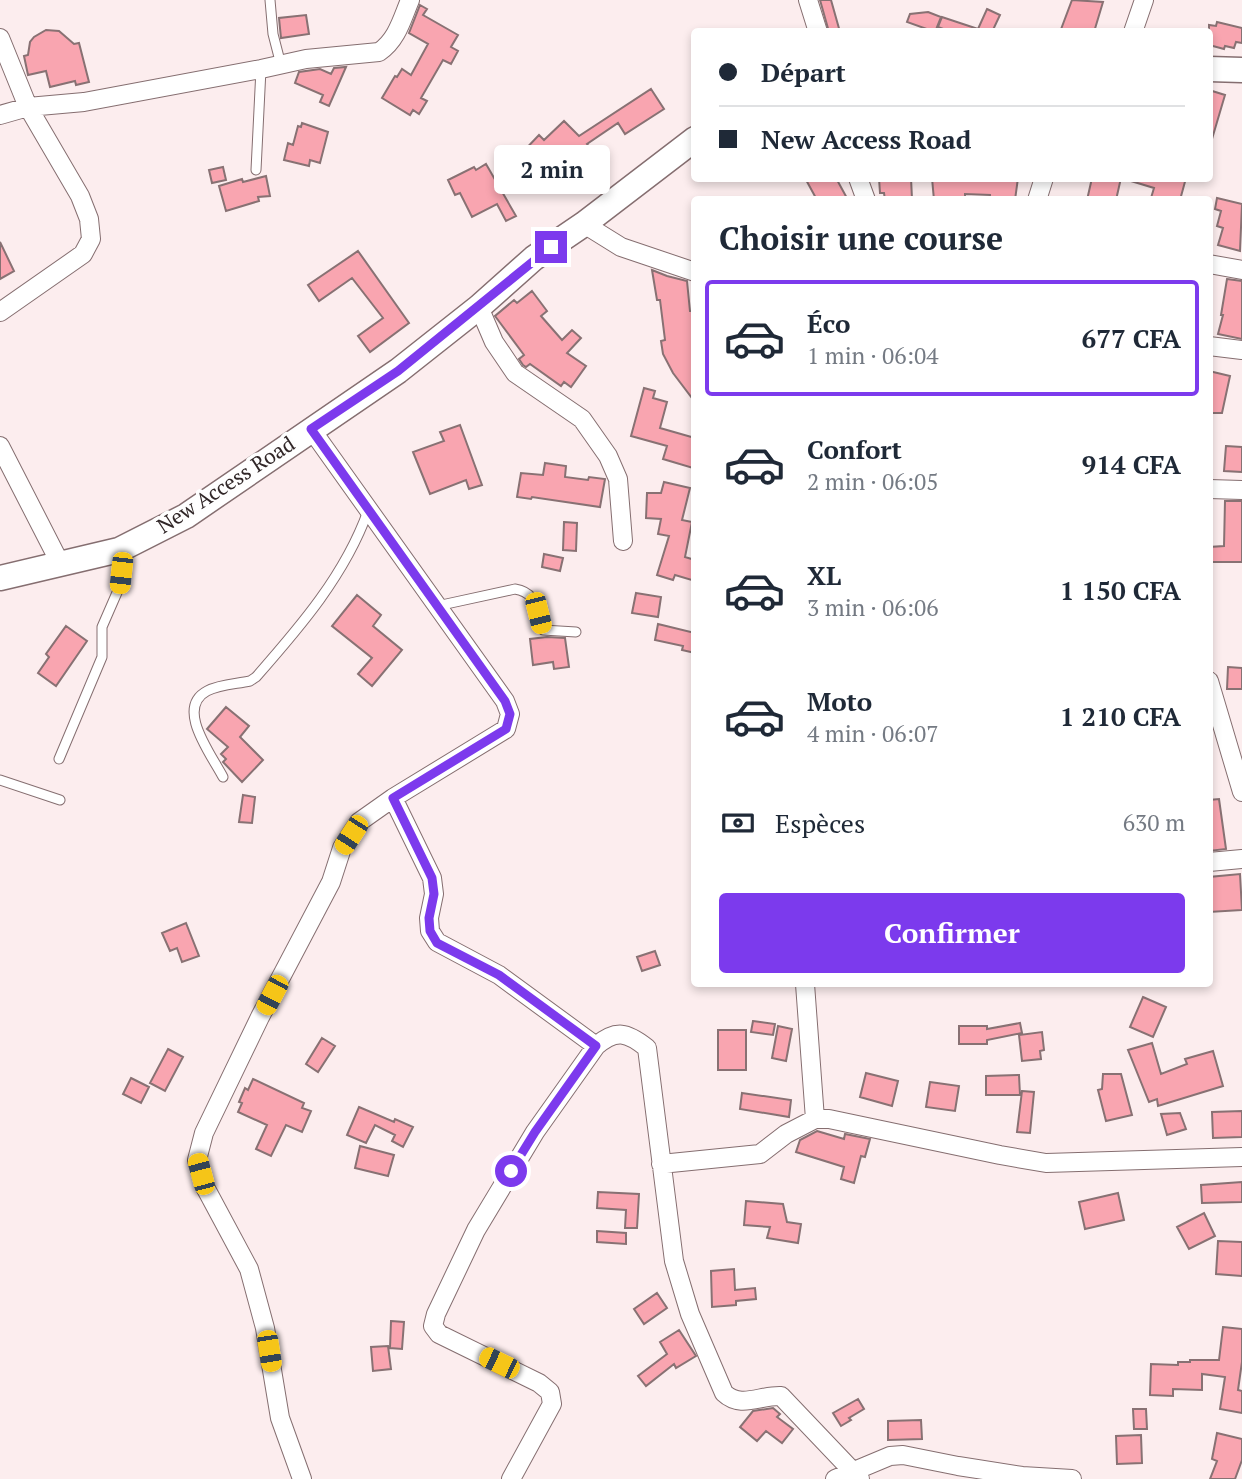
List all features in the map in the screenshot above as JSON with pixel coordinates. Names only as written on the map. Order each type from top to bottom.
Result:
[{"type":"main road","points":[[1213,69],[1242,70]]},
{"type":"main road","name":"New Access Road","points":[[0,578],[119,550],[186,516],[398,371],[479,307],[534,258],[691,142]]},
{"type":"street","points":[[0,115],[28,107],[84,102],[306,59],[379,52],[389,45],[396,34],[410,0]]},
{"type":"street","points":[[808,0],[817,28]]},
{"type":"street","points":[[1134,28],[1144,0]]},
{"type":"street","points":[[0,38],[28,107],[80,195],[89,219],[91,239],[83,254],[0,312]]},
{"type":"street","points":[[583,224],[621,247],[691,271]]},
{"type":"street","points":[[1213,265],[1242,270]]},
{"type":"street","points":[[479,307],[494,342],[515,373],[582,419],[608,456],[618,480],[623,541]]},
{"type":"street","points":[[1213,346],[1242,350]]},
{"type":"street","points":[[302,1479],[280,1418],[265,1328],[249,1269],[205,1187],[197,1160],[204,1133],[260,1017],[331,882],[342,848],[359,822],[393,798],[506,729],[510,714],[505,701],[311,429]]},
{"type":"street","points":[[0,446],[61,565]]},
{"type":"street","points":[[1213,489],[1242,490]]},
{"type":"street","points":[[1213,694],[1242,792]]},
{"type":"street","points":[[393,798],[432,878],[434,894],[429,918],[430,931],[437,943],[499,975],[596,1046]]},
{"type":"street","points":[[1213,862],[1242,859]]},
{"type":"street","points":[[805,987],[815,1119]]},
{"type":"street","points":[[511,1479],[552,1404],[550,1392],[540,1383],[439,1334],[433,1326],[436,1314],[476,1230],[535,1132],[596,1046],[607,1036],[621,1034],[634,1037],[646,1048],[678,1275],[690,1314],[724,1393],[732,1400],[742,1402],[781,1396],[857,1475]]},
{"type":"street","points":[[661,1164],[760,1154],[786,1134],[815,1119],[829,1119],[1000,1156],[1046,1163],[1242,1157]]},
{"type":"street","points":[[835,1479],[857,1475],[890,1456],[903,1455],[1022,1476],[1072,1479]]},
{"type":"lane","points":[[270,0],[281,65]]},
{"type":"lane","points":[[256,170],[261,69]]},
{"type":"lane","points":[[223,777],[196,726],[192,712],[194,701],[206,691],[250,681],[256,677],[286,643],[345,562],[369,510]]},
{"type":"lane","points":[[59,759],[102,657],[102,627],[119,588],[119,550]]},
{"type":"lane","points":[[437,606],[514,589],[524,591],[534,598],[543,630],[576,632]]},
{"type":"lane","points":[[0,780],[60,800]]},
{"type":"building","points":[[820,0],[831,0],[839,28],[828,28]]},
{"type":"building","points":[[1072,0],[1103,2],[1095,28],[1062,28]]},
{"type":"building","points":[[420,5],[427,9],[423,15],[458,35],[451,47],[458,51],[451,64],[443,60],[421,98],[427,101],[419,114],[413,110],[410,115],[382,98],[402,69],[411,75],[428,44],[409,33]]},
{"type":"building","points":[[987,9],[1000,15],[994,28],[978,28]]},
{"type":"building","points":[[928,12],[941,17],[937,28],[924,28],[907,22],[910,14]]},
{"type":"building","points":[[306,15],[309,34],[281,38],[279,18]]},
{"type":"building","points":[[942,17],[975,28],[941,28],[938,27]]},
{"type":"building","points":[[1217,22],[1242,28],[1242,43],[1236,42],[1234,48],[1213,46],[1213,28],[1209,28],[1209,25],[1216,26]]},
{"type":"building","points":[[46,30],[59,31],[74,44],[79,43],[89,82],[76,85],[75,81],[50,87],[46,71],[28,75],[24,56],[28,55],[30,42],[34,37]]},
{"type":"building","points":[[346,67],[329,106],[320,102],[323,95],[295,83],[299,72],[320,69],[331,74],[334,68]]},
{"type":"building","points":[[651,89],[664,109],[625,134],[618,123],[587,144],[590,148],[572,165],[564,157],[538,180],[518,157],[539,135],[544,140],[564,121],[579,136]]},
{"type":"building","points":[[1213,91],[1225,95],[1213,136]]},
{"type":"building","points":[[302,123],[328,132],[320,163],[310,160],[309,166],[284,160],[288,143],[293,145],[298,126],[301,127]]},
{"type":"building","points":[[486,164],[516,216],[506,221],[497,204],[472,217],[460,193],[455,195],[448,180]]},
{"type":"building","points":[[223,167],[226,180],[212,183],[209,170]]},
{"type":"building","points":[[266,176],[270,196],[258,197],[259,201],[226,211],[219,186]]},
{"type":"building","points":[[807,182],[838,182],[846,196],[815,196]]},
{"type":"building","points":[[879,182],[911,182],[912,196],[884,196],[884,193],[880,193]]},
{"type":"building","points":[[932,182],[1017,182],[1016,196],[934,196]]},
{"type":"building","points":[[1091,182],[1120,182],[1117,196],[1088,196]]},
{"type":"building","points":[[1134,182],[1185,182],[1181,196],[1152,196],[1154,188]]},
{"type":"building","points":[[1217,198],[1242,204],[1240,251],[1218,245],[1223,228],[1217,226],[1221,211],[1215,209]]},
{"type":"building","points":[[0,242],[14,271],[0,279]]},
{"type":"building","points":[[358,251],[409,323],[370,352],[358,336],[383,318],[352,278],[319,301],[308,285]]},
{"type":"building","points":[[652,270],[687,281],[691,311],[691,397],[663,354],[661,341],[665,340],[660,300],[657,300]]},
{"type":"building","points":[[1227,279],[1242,281],[1242,339],[1218,334]]},
{"type":"building","points":[[532,291],[547,311],[541,316],[562,340],[572,330],[581,338],[567,353],[586,366],[571,387],[564,382],[561,386],[530,364],[526,367],[523,365],[519,359],[524,355],[495,316],[514,300],[517,303]]},
{"type":"building","points":[[1213,372],[1230,376],[1222,413],[1213,413]]},
{"type":"building","points":[[644,388],[655,391],[653,398],[667,402],[660,428],[691,437],[691,467],[663,459],[667,446],[631,436]]},
{"type":"building","points":[[460,425],[482,485],[469,489],[466,480],[430,494],[413,452],[444,441],[440,432]]},
{"type":"building","points":[[1226,446],[1242,447],[1242,472],[1224,471]]},
{"type":"building","points":[[545,463],[566,466],[565,477],[605,479],[600,507],[517,497],[521,473],[543,475]]},
{"type":"building","points":[[664,482],[690,488],[682,520],[691,522],[685,557],[691,559],[691,580],[675,575],[673,580],[657,575],[669,536],[658,534],[661,519],[646,518],[647,493],[661,493]]},
{"type":"building","points":[[1225,501],[1242,501],[1242,562],[1213,562],[1213,547],[1224,546]]},
{"type":"building","points":[[564,522],[577,523],[576,551],[563,550]]},
{"type":"building","points":[[544,554],[563,558],[560,571],[542,567]]},
{"type":"building","points":[[636,593],[661,597],[658,617],[632,613]]},
{"type":"building","points":[[357,595],[381,615],[373,626],[402,650],[372,686],[358,674],[372,658],[332,626]]},
{"type":"building","points":[[658,624],[691,632],[691,652],[682,650],[683,646],[655,640]]},
{"type":"building","points":[[66,626],[87,641],[56,686],[38,673],[49,657],[46,654]]},
{"type":"building","points":[[565,638],[569,667],[554,669],[553,662],[533,665],[530,639]]},
{"type":"building","points":[[1228,667],[1242,668],[1242,689],[1227,689]]},
{"type":"building","points":[[226,707],[249,726],[240,737],[263,760],[242,782],[223,762],[226,759],[221,754],[228,747],[207,729]]},
{"type":"building","points":[[243,795],[255,797],[252,823],[239,822]]},
{"type":"building","points":[[1219,799],[1226,849],[1213,851],[1213,800]]},
{"type":"building","points":[[1240,874],[1242,910],[1213,912],[1213,877]]},
{"type":"building","points":[[186,923],[199,956],[182,962],[177,948],[170,951],[162,933]]},
{"type":"building","points":[[655,951],[660,965],[642,971],[637,957]]},
{"type":"building","points":[[1143,997],[1166,1007],[1153,1037],[1130,1027]]},
{"type":"building","points":[[753,1021],[775,1024],[773,1035],[751,1032]]},
{"type":"building","points":[[1020,1023],[1022,1033],[987,1040],[987,1044],[959,1044],[959,1026],[987,1026],[987,1029]]},
{"type":"building","points":[[778,1026],[792,1029],[786,1061],[772,1058]]},
{"type":"building","points":[[718,1030],[746,1030],[746,1070],[718,1070]]},
{"type":"building","points":[[1042,1032],[1044,1050],[1040,1051],[1041,1059],[1022,1061],[1019,1035]]},
{"type":"building","points":[[322,1038],[335,1046],[318,1072],[306,1064]]},
{"type":"building","points":[[1152,1043],[1161,1074],[1187,1064],[1185,1059],[1213,1051],[1223,1086],[1158,1106],[1157,1099],[1149,1102],[1128,1050]]},
{"type":"building","points":[[168,1049],[183,1057],[165,1091],[150,1083]]},
{"type":"building","points":[[866,1073],[898,1081],[892,1106],[860,1097]]},
{"type":"building","points":[[1103,1074],[1121,1074],[1132,1115],[1106,1121],[1098,1090],[1102,1089]]},
{"type":"building","points":[[1019,1075],[1020,1095],[986,1095],[986,1076]]},
{"type":"building","points":[[131,1078],[149,1087],[141,1103],[123,1094]]},
{"type":"building","points":[[253,1079],[304,1103],[302,1108],[311,1111],[302,1132],[286,1125],[271,1156],[256,1149],[267,1125],[238,1112],[245,1088],[248,1090]]},
{"type":"building","points":[[930,1082],[959,1086],[955,1111],[926,1107]]},
{"type":"building","points":[[1022,1091],[1034,1092],[1030,1133],[1017,1132]]},
{"type":"building","points":[[742,1093],[791,1100],[789,1117],[740,1109]]},
{"type":"building","points":[[359,1107],[413,1127],[403,1147],[392,1141],[395,1135],[375,1125],[366,1143],[347,1135]]},
{"type":"building","points":[[1242,1111],[1242,1137],[1213,1138],[1212,1112]]},
{"type":"building","points":[[1180,1113],[1186,1129],[1167,1135],[1161,1114]]},
{"type":"building","points":[[817,1131],[844,1139],[845,1134],[870,1139],[865,1157],[861,1156],[854,1183],[841,1179],[844,1167],[796,1152],[800,1140]]},
{"type":"building","points":[[360,1146],[394,1155],[388,1176],[355,1168]]},
{"type":"building","points":[[1242,1182],[1242,1202],[1202,1203],[1201,1185]]},
{"type":"building","points":[[598,1192],[639,1194],[637,1228],[625,1228],[626,1210],[597,1208]]},
{"type":"building","points":[[1118,1193],[1124,1220],[1085,1229],[1079,1202]]},
{"type":"building","points":[[746,1201],[783,1204],[787,1222],[801,1224],[798,1243],[767,1238],[770,1227],[744,1225]]},
{"type":"building","points":[[1204,1213],[1215,1236],[1189,1249],[1177,1227]]},
{"type":"building","points":[[597,1231],[626,1233],[626,1244],[597,1242]]},
{"type":"building","points":[[1218,1241],[1242,1242],[1242,1276],[1216,1274]]},
{"type":"building","points":[[734,1269],[735,1290],[755,1288],[756,1299],[736,1301],[736,1305],[712,1307],[711,1271]]},
{"type":"building","points":[[657,1293],[667,1308],[644,1324],[634,1309]]},
{"type":"building","points":[[391,1321],[404,1322],[402,1349],[390,1348]]},
{"type":"building","points":[[1223,1327],[1242,1329],[1242,1362],[1238,1390],[1242,1391],[1242,1413],[1220,1409],[1225,1377],[1202,1374],[1202,1390],[1173,1389],[1173,1396],[1150,1395],[1151,1364],[1178,1365],[1178,1362],[1190,1360],[1219,1360]]},
{"type":"building","points":[[679,1330],[696,1356],[676,1368],[674,1364],[646,1386],[638,1376],[667,1354],[660,1342]]},
{"type":"building","points":[[388,1346],[391,1369],[373,1371],[371,1347]]},
{"type":"building","points":[[858,1399],[864,1409],[841,1426],[833,1413]]},
{"type":"building","points":[[773,1408],[780,1414],[777,1417],[793,1429],[782,1443],[766,1431],[757,1441],[740,1427],[753,1411]]},
{"type":"building","points":[[1133,1409],[1146,1409],[1147,1429],[1134,1429]]},
{"type":"building","points":[[921,1420],[922,1439],[888,1440],[888,1421]]},
{"type":"building","points":[[1217,1433],[1242,1439],[1242,1460],[1235,1479],[1210,1479],[1217,1461],[1212,1459]]},
{"type":"building","points":[[1141,1435],[1142,1463],[1117,1464],[1116,1436]]},
{"type":"route","points":[[511,1171],[596,1046],[563,1019],[499,975],[437,943],[430,931],[429,918],[434,894],[432,878],[393,798],[506,729],[510,714],[505,701],[311,429],[398,371],[479,307],[534,258],[551,247]]}]
